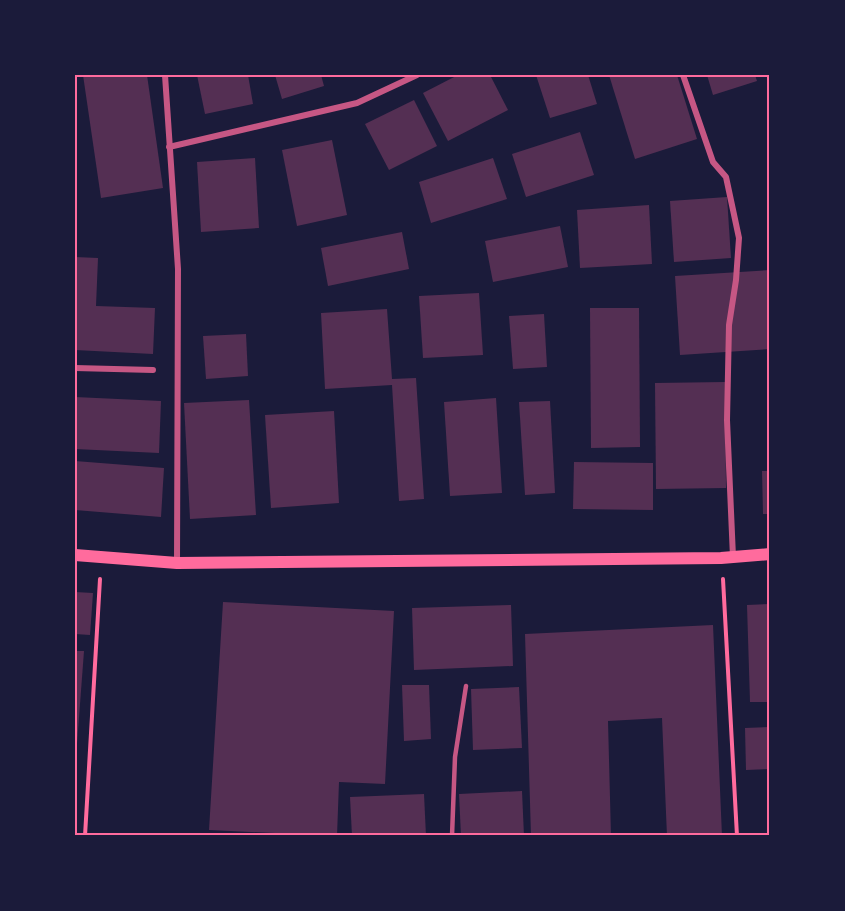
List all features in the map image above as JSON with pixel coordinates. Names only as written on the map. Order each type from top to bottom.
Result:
[{"type":"main road","points":[[75,555],[177,563],[727,557],[770,554]]},
{"type":"street","points":[[165,75],[178,269],[177,563]]},
{"type":"street","points":[[169,147],[357,103],[417,75]]},
{"type":"street","points":[[683,75],[713,162],[726,177],[739,238],[736,280],[729,325],[727,557]]},
{"type":"street","points":[[75,368],[153,370]]},
{"type":"lane","points":[[452,836],[455,757],[466,686]]},
{"type":"path","points":[[85,836],[98,592],[102,557]]},
{"type":"path","points":[[727,557],[737,836]]},
{"type":"building","points":[[83,75],[147,75],[163,188],[101,198]]},
{"type":"building","points":[[197,75],[248,75],[253,104],[205,114]]},
{"type":"building","points":[[275,75],[321,75],[324,86],[282,99]]},
{"type":"building","points":[[458,75],[490,75],[508,110],[448,141],[423,93]]},
{"type":"building","points":[[536,75],[588,75],[597,104],[550,118]]},
{"type":"building","points":[[609,75],[677,75],[697,139],[635,159]]},
{"type":"building","points":[[707,75],[755,75],[757,81],[713,95]]},
{"type":"building","points":[[414,100],[437,146],[389,170],[365,124]]},
{"type":"building","points":[[580,132],[594,175],[526,197],[512,154]]},
{"type":"building","points":[[332,140],[347,215],[297,226],[282,150]]},
{"type":"building","points":[[255,158],[259,228],[201,232],[197,162]]},
{"type":"building","points":[[493,158],[507,199],[431,223],[419,182]]},
{"type":"building","points":[[727,197],[731,258],[674,262],[670,201]]},
{"type":"building","points":[[649,205],[652,264],[580,268],[577,210]]},
{"type":"building","points":[[560,226],[568,267],[493,282],[485,241]]},
{"type":"building","points":[[402,232],[409,269],[328,286],[321,248]]},
{"type":"building","points":[[75,257],[98,258],[96,306],[155,308],[153,354],[75,350]]},
{"type":"building","points":[[770,270],[770,349],[680,355],[675,276]]},
{"type":"building","points":[[479,293],[483,355],[423,358],[419,296]]},
{"type":"building","points":[[590,308],[639,308],[640,447],[591,448]]},
{"type":"building","points":[[387,309],[392,379],[416,378],[424,499],[399,501],[392,385],[325,389],[321,313]]},
{"type":"building","points":[[544,314],[547,367],[513,369],[509,316]]},
{"type":"building","points":[[246,334],[248,376],[206,379],[203,336]]},
{"type":"building","points":[[725,382],[726,488],[656,489],[655,383]]},
{"type":"building","points":[[75,397],[161,401],[159,453],[75,449]]},
{"type":"building","points":[[496,398],[502,493],[450,496],[444,402]]},
{"type":"building","points":[[249,400],[256,515],[190,519],[184,403]]},
{"type":"building","points":[[550,401],[555,493],[525,495],[519,402]]},
{"type":"building","points":[[334,411],[339,503],[271,508],[265,415]]},
{"type":"building","points":[[75,461],[164,468],[161,517],[75,510]]},
{"type":"building","points":[[574,462],[653,463],[653,510],[573,509]]},
{"type":"building","points":[[762,471],[770,471],[770,514],[763,514]]},
{"type":"building","points":[[75,592],[93,593],[90,635],[75,634]]},
{"type":"building","points":[[223,602],[394,611],[385,784],[339,782],[337,836],[209,830]]},
{"type":"building","points":[[770,604],[770,702],[750,702],[747,605]]},
{"type":"building","points":[[511,605],[513,666],[414,670],[412,608]]},
{"type":"building","points":[[713,625],[722,836],[667,836],[662,718],[608,721],[611,836],[531,836],[525,634]]},
{"type":"building","points":[[75,651],[84,651],[77,744],[75,744]]},
{"type":"building","points":[[402,685],[429,685],[431,739],[404,741]]},
{"type":"building","points":[[519,687],[522,748],[473,750],[471,689]]},
{"type":"building","points":[[770,727],[770,769],[746,770],[745,728]]},
{"type":"building","points":[[522,791],[524,836],[461,836],[459,794]]},
{"type":"building","points":[[424,794],[426,836],[352,836],[350,797]]}]
